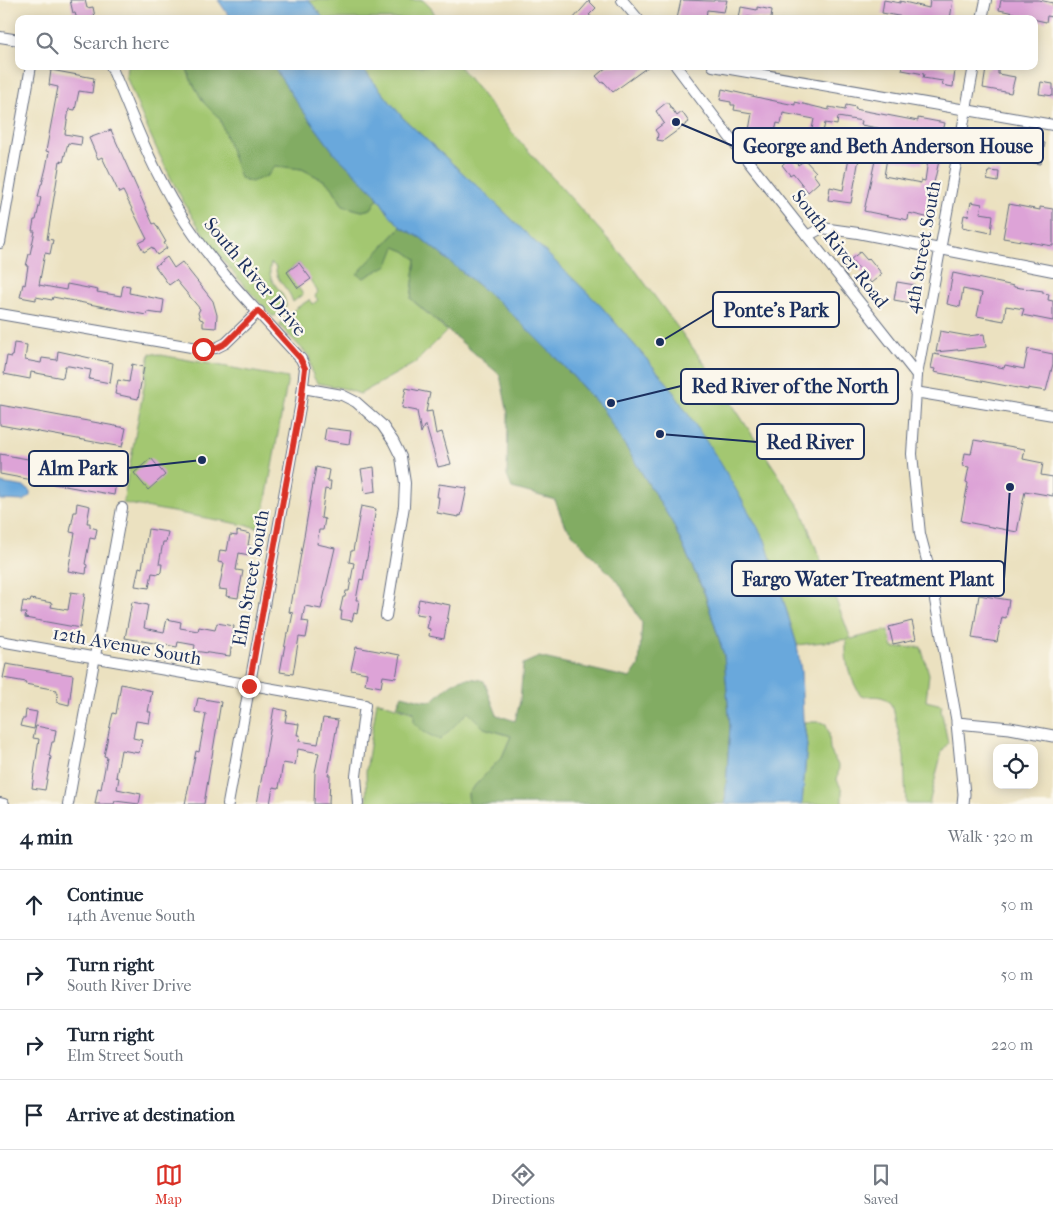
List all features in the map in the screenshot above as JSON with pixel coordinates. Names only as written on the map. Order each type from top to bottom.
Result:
[{"type":"street","points":[[622,0],[635,15]]},
{"type":"street","points":[[983,15],[986,0]]},
{"type":"street","points":[[0,37],[15,39]]},
{"type":"street","points":[[0,243],[30,70]]},
{"type":"street","name":"South River Drive","points":[[113,70],[155,169],[179,212],[209,256],[300,358],[305,368],[303,388]]},
{"type":"street","name":"South River Road","points":[[679,70],[917,375]]},
{"type":"street","points":[[736,70],[1053,126]]},
{"type":"street","name":"4th Street South","points":[[917,375],[973,70]]},
{"type":"street","points":[[807,236],[822,228],[858,233],[1053,270]]},
{"type":"street","points":[[0,314],[203,349],[216,348],[226,343],[258,311]]},
{"type":"street","points":[[917,375],[912,454],[920,534],[930,572],[958,723],[964,794],[963,804]]},
{"type":"street","points":[[303,388],[342,395],[356,402],[382,425],[401,457],[405,483],[404,506],[386,616]]},
{"type":"street","name":"Elm Street South","points":[[228,804],[303,388]]},
{"type":"street","points":[[915,392],[1053,415]]},
{"type":"street","points":[[68,804],[122,508]]},
{"type":"street","name":"12th Avenue South","points":[[0,641],[365,706],[356,776],[358,804]]},
{"type":"street","points":[[958,723],[1010,728],[1053,736]]},
{"type":"green space","points":[[309,0],[423,0],[435,15],[321,15]]},
{"type":"green space","points":[[127,70],[187,70],[204,103],[220,119],[234,159],[267,176],[275,166],[302,169],[325,181],[332,187],[343,206],[362,211],[371,209],[378,198],[401,227],[386,243],[405,251],[416,259],[411,299],[447,331],[415,363],[360,394],[317,383],[313,376],[309,356],[280,326],[280,323],[295,309],[309,300],[313,304],[318,300],[315,296],[318,292],[299,263],[287,272],[303,294],[293,302],[289,292],[278,277],[276,267],[271,263],[271,276],[285,299],[286,306],[275,316],[272,316],[240,281],[193,218],[174,184],[156,148],[126,76]]},
{"type":"green space","points":[[187,70],[276,70],[335,154],[374,192],[378,198],[371,209],[362,211],[343,206],[332,187],[325,181],[302,169],[275,166],[267,176],[251,182],[240,178],[220,119],[204,103]]},
{"type":"green space","points":[[364,70],[462,70],[515,136],[633,267],[715,378],[801,509],[851,639],[888,630],[893,648],[921,647],[929,674],[926,701],[942,705],[941,709],[948,743],[942,751],[929,804],[906,804],[904,757],[893,708],[882,697],[860,695],[850,675],[847,663],[846,641],[849,639],[797,645],[765,540],[668,384],[600,305],[492,200],[403,118]]},
{"type":"green space","points":[[401,227],[421,238],[506,308],[602,408],[672,522],[705,595],[724,655],[730,727],[725,804],[469,804],[468,793],[502,757],[511,736],[484,728],[468,712],[440,740],[424,732],[414,723],[414,712],[397,706],[402,695],[432,701],[455,682],[467,678],[475,679],[484,681],[497,715],[515,721],[520,701],[523,664],[539,657],[630,678],[639,665],[642,623],[619,583],[564,524],[555,500],[512,488],[507,476],[508,414],[500,375],[411,299],[416,259],[395,247],[388,265],[364,278],[357,274]]},
{"type":"green space","points":[[150,353],[288,378],[261,528],[123,503]]},
{"type":"green space","points":[[377,701],[414,713],[440,739],[468,712],[484,728],[511,736],[502,757],[468,793],[469,804],[367,804],[366,771]]},
{"type":"green space","points":[[804,722],[826,724],[829,733],[830,750],[839,767],[837,780],[842,790],[842,804],[802,804],[807,744]]},
{"type":"water","points":[[218,0],[309,0],[321,15],[228,15]]},
{"type":"water","points":[[276,70],[364,70],[403,118],[492,200],[600,305],[668,384],[720,462],[765,540],[797,645],[801,671],[803,719],[807,744],[802,804],[725,804],[730,727],[724,655],[705,594],[672,522],[602,408],[506,308],[421,238],[401,227],[389,214],[374,192],[335,154]]},
{"type":"water","points":[[0,483],[25,487],[30,491],[30,496],[24,501],[0,500]]},
{"type":"building","points":[[70,0],[85,0],[87,8],[93,7],[95,15],[76,15],[73,13]]},
{"type":"building","points":[[681,0],[727,0],[724,12],[707,10],[706,15],[678,15]]},
{"type":"building","points":[[884,0],[900,3],[900,1],[929,8],[930,0],[953,0],[951,15],[893,15],[882,13]]},
{"type":"building","points":[[1001,0],[1039,0],[1053,3],[1053,17],[1047,16],[1046,22],[1038,20],[1038,15],[1014,15],[1014,13],[999,10]]},
{"type":"building","points":[[589,1],[596,8],[589,15],[577,15]]},
{"type":"building","points":[[741,7],[757,10],[757,7],[772,10],[771,15],[740,15]]},
{"type":"building","points":[[51,70],[94,78],[92,93],[79,91],[75,110],[69,109],[65,134],[82,137],[81,145],[68,143],[63,162],[60,161],[47,239],[53,240],[50,254],[45,253],[39,285],[66,290],[67,284],[121,296],[123,285],[130,286],[129,293],[164,300],[162,314],[147,312],[146,315],[53,297],[52,300],[36,297],[36,300],[20,297],[23,284],[25,285],[28,266],[26,266],[35,231],[32,231],[41,197],[38,197],[49,152],[46,151],[58,87],[49,85]]},
{"type":"building","points":[[603,70],[643,70],[613,92],[596,76]]},
{"type":"building","points":[[902,70],[955,70],[953,87],[942,85],[943,81],[923,78],[924,74]]},
{"type":"building","points":[[986,70],[998,70],[998,74],[1015,77],[1011,93],[983,88]]},
{"type":"building","points":[[1041,82],[1053,84],[1053,96],[1039,94]]},
{"type":"building","points":[[722,89],[795,105],[795,102],[829,110],[829,107],[845,110],[846,105],[856,107],[855,109],[918,121],[918,118],[945,123],[941,140],[906,136],[903,152],[923,156],[922,164],[887,158],[884,176],[921,183],[921,180],[925,181],[928,160],[939,161],[929,205],[932,205],[930,218],[909,213],[908,220],[864,211],[876,156],[860,153],[851,203],[828,200],[830,187],[843,190],[850,152],[846,151],[847,142],[875,144],[878,128],[861,125],[862,121],[838,117],[837,125],[825,123],[821,141],[810,139],[814,119],[783,113],[781,124],[777,123],[774,136],[763,134],[762,139],[748,136],[752,113],[734,110],[735,105],[731,105],[731,102],[720,100]]},
{"type":"building","points":[[667,102],[677,116],[682,112],[689,122],[663,141],[657,140],[658,134],[655,130],[664,123],[656,111]]},
{"type":"building","points":[[111,130],[153,224],[155,223],[166,242],[164,243],[167,248],[157,255],[152,247],[144,252],[139,243],[147,239],[123,191],[119,193],[102,157],[98,159],[89,138]]},
{"type":"building","points":[[981,130],[1045,143],[1041,164],[1005,158],[1007,150],[978,144],[979,142],[976,141],[977,133],[980,134]]},
{"type":"building","points":[[791,157],[798,165],[805,160],[816,172],[813,174],[819,182],[808,192],[793,173],[790,175],[782,165]]},
{"type":"building","points":[[989,171],[999,172],[998,182],[987,180]]},
{"type":"building","points":[[971,202],[982,204],[980,213],[993,215],[991,233],[962,227],[964,215],[968,216]]},
{"type":"building","points":[[1009,204],[1040,210],[1040,207],[1053,209],[1053,246],[1003,238]]},
{"type":"building","points":[[860,252],[867,260],[869,258],[882,274],[871,283],[851,259]]},
{"type":"building","points":[[167,257],[174,268],[182,262],[213,301],[217,315],[216,328],[203,327],[203,320],[200,319],[198,313],[200,309],[176,280],[169,285],[155,266]]},
{"type":"building","points":[[299,263],[311,279],[298,288],[287,272]]},
{"type":"building","points":[[953,273],[1014,287],[1043,291],[1043,293],[1049,294],[1048,300],[1053,301],[1053,321],[1022,315],[1024,309],[1006,306],[1004,321],[977,316],[982,293],[963,289],[960,307],[947,304]]},
{"type":"building","points":[[897,282],[915,285],[911,303],[894,300]]},
{"type":"building","points":[[940,331],[968,336],[984,334],[986,347],[936,352]]},
{"type":"building","points":[[14,343],[27,345],[25,360],[41,363],[42,358],[57,360],[58,351],[113,363],[110,383],[89,379],[91,370],[69,366],[65,366],[63,378],[31,372],[30,379],[4,374],[7,356],[12,357]]},
{"type":"building","points":[[1028,349],[1053,354],[1053,364],[1046,391],[1028,388],[1028,390],[934,372],[935,369],[931,368],[934,354],[1004,368],[1005,365],[1024,369]]},
{"type":"building","points":[[132,364],[144,367],[138,399],[115,394],[118,380],[129,382]]},
{"type":"building","points":[[406,388],[430,393],[426,412],[432,411],[436,434],[442,432],[451,464],[438,467],[426,426],[424,426],[421,433],[417,411],[402,408]]},
{"type":"building","points":[[0,405],[126,428],[122,447],[0,425]]},
{"type":"building","points":[[326,428],[351,431],[349,444],[324,440]]},
{"type":"building","points":[[974,440],[1025,449],[1023,459],[1043,463],[1041,475],[1053,477],[1053,496],[1025,491],[1017,532],[961,521],[969,467],[963,466],[965,453],[971,454]]},
{"type":"building","points":[[0,454],[117,475],[114,495],[0,474]]},
{"type":"building","points":[[151,458],[165,475],[148,490],[134,473]]},
{"type":"building","points":[[316,467],[329,470],[327,481],[331,481],[330,490],[325,489],[321,518],[325,519],[323,530],[319,530],[317,544],[335,548],[321,609],[305,606],[302,621],[309,622],[306,638],[299,637],[293,674],[280,672],[287,633],[289,633],[293,613],[289,612],[292,594],[294,594]]},
{"type":"building","points":[[374,467],[376,491],[365,493],[361,469]]},
{"type":"building","points":[[439,484],[467,488],[461,516],[437,513]]},
{"type":"building","points":[[77,503],[90,506],[87,523],[90,523],[90,527],[97,529],[95,539],[90,538],[85,564],[87,565],[86,574],[68,571],[75,533],[70,532]]},
{"type":"building","points":[[361,506],[376,509],[363,580],[360,579],[356,600],[359,600],[357,614],[354,613],[352,621],[341,619],[342,611],[340,611],[343,597],[345,597],[346,591],[349,591],[354,563],[349,562],[351,551],[353,551]]},
{"type":"building","points":[[148,529],[168,532],[166,542],[163,542],[159,564],[162,564],[161,572],[159,574],[152,573],[149,588],[135,586],[139,567],[142,568]]},
{"type":"building","points":[[237,531],[250,534],[248,545],[251,546],[249,555],[239,553],[236,570],[243,571],[238,598],[226,596],[227,590],[219,589],[224,563],[218,562],[220,550],[227,551],[230,535],[237,536]]},
{"type":"building","points":[[71,592],[85,594],[80,628],[25,618],[26,613],[21,613],[23,601],[30,602],[31,599],[52,603],[51,607],[68,610]]},
{"type":"building","points":[[979,595],[1009,600],[1006,618],[1002,617],[997,642],[972,638]]},
{"type":"building","points":[[419,599],[450,605],[444,639],[429,636],[430,629],[427,628],[430,616],[416,614]]},
{"type":"building","points":[[132,602],[148,605],[144,628],[164,632],[167,619],[181,622],[180,628],[198,631],[199,627],[215,630],[217,623],[234,626],[230,656],[194,651],[195,645],[178,642],[177,647],[125,638]]},
{"type":"building","points":[[912,621],[916,639],[893,644],[889,627]]},
{"type":"building","points":[[356,647],[400,655],[396,678],[383,676],[381,687],[365,684],[367,673],[351,670]]},
{"type":"building","points":[[6,664],[73,675],[69,705],[57,702],[57,690],[3,678]]},
{"type":"building","points":[[121,684],[152,691],[148,712],[151,712],[149,723],[136,721],[133,738],[142,740],[139,753],[121,750],[116,777],[119,778],[117,789],[141,794],[139,804],[115,801],[114,804],[95,804],[98,788],[101,789],[107,757],[104,756],[113,713],[116,714]]},
{"type":"building","points":[[198,698],[221,702],[204,804],[185,804],[196,751],[199,752],[206,714],[195,712]]},
{"type":"building","points":[[274,708],[287,711],[285,722],[299,724],[297,735],[300,735],[299,741],[318,744],[323,718],[338,720],[328,775],[330,775],[329,804],[314,804],[315,772],[319,753],[298,749],[295,765],[283,763],[279,788],[273,787],[270,804],[257,804]]},
{"type":"building","points":[[26,710],[37,712],[34,729],[20,726],[22,719],[25,719]]},
{"type":"building","points":[[36,726],[56,730],[49,756],[51,757],[45,790],[32,788],[39,739],[33,738]]},
{"type":"place","name":"George and Beth Anderson House","points":[[676,122]]},
{"type":"place","name":"Ponte's Park","points":[[660,342]]},
{"type":"place","name":"Red River of the North","points":[[611,403]]},
{"type":"place","name":"Red River","points":[[660,434]]},
{"type":"place","name":"Alm Park","points":[[202,460]]},
{"type":"place","name":"Fargo Water Treatment Plant","points":[[1010,487]]},
{"type":"route","points":[[203,349],[216,348],[226,343],[258,311],[300,358],[305,368],[301,402],[249,686]]}]
